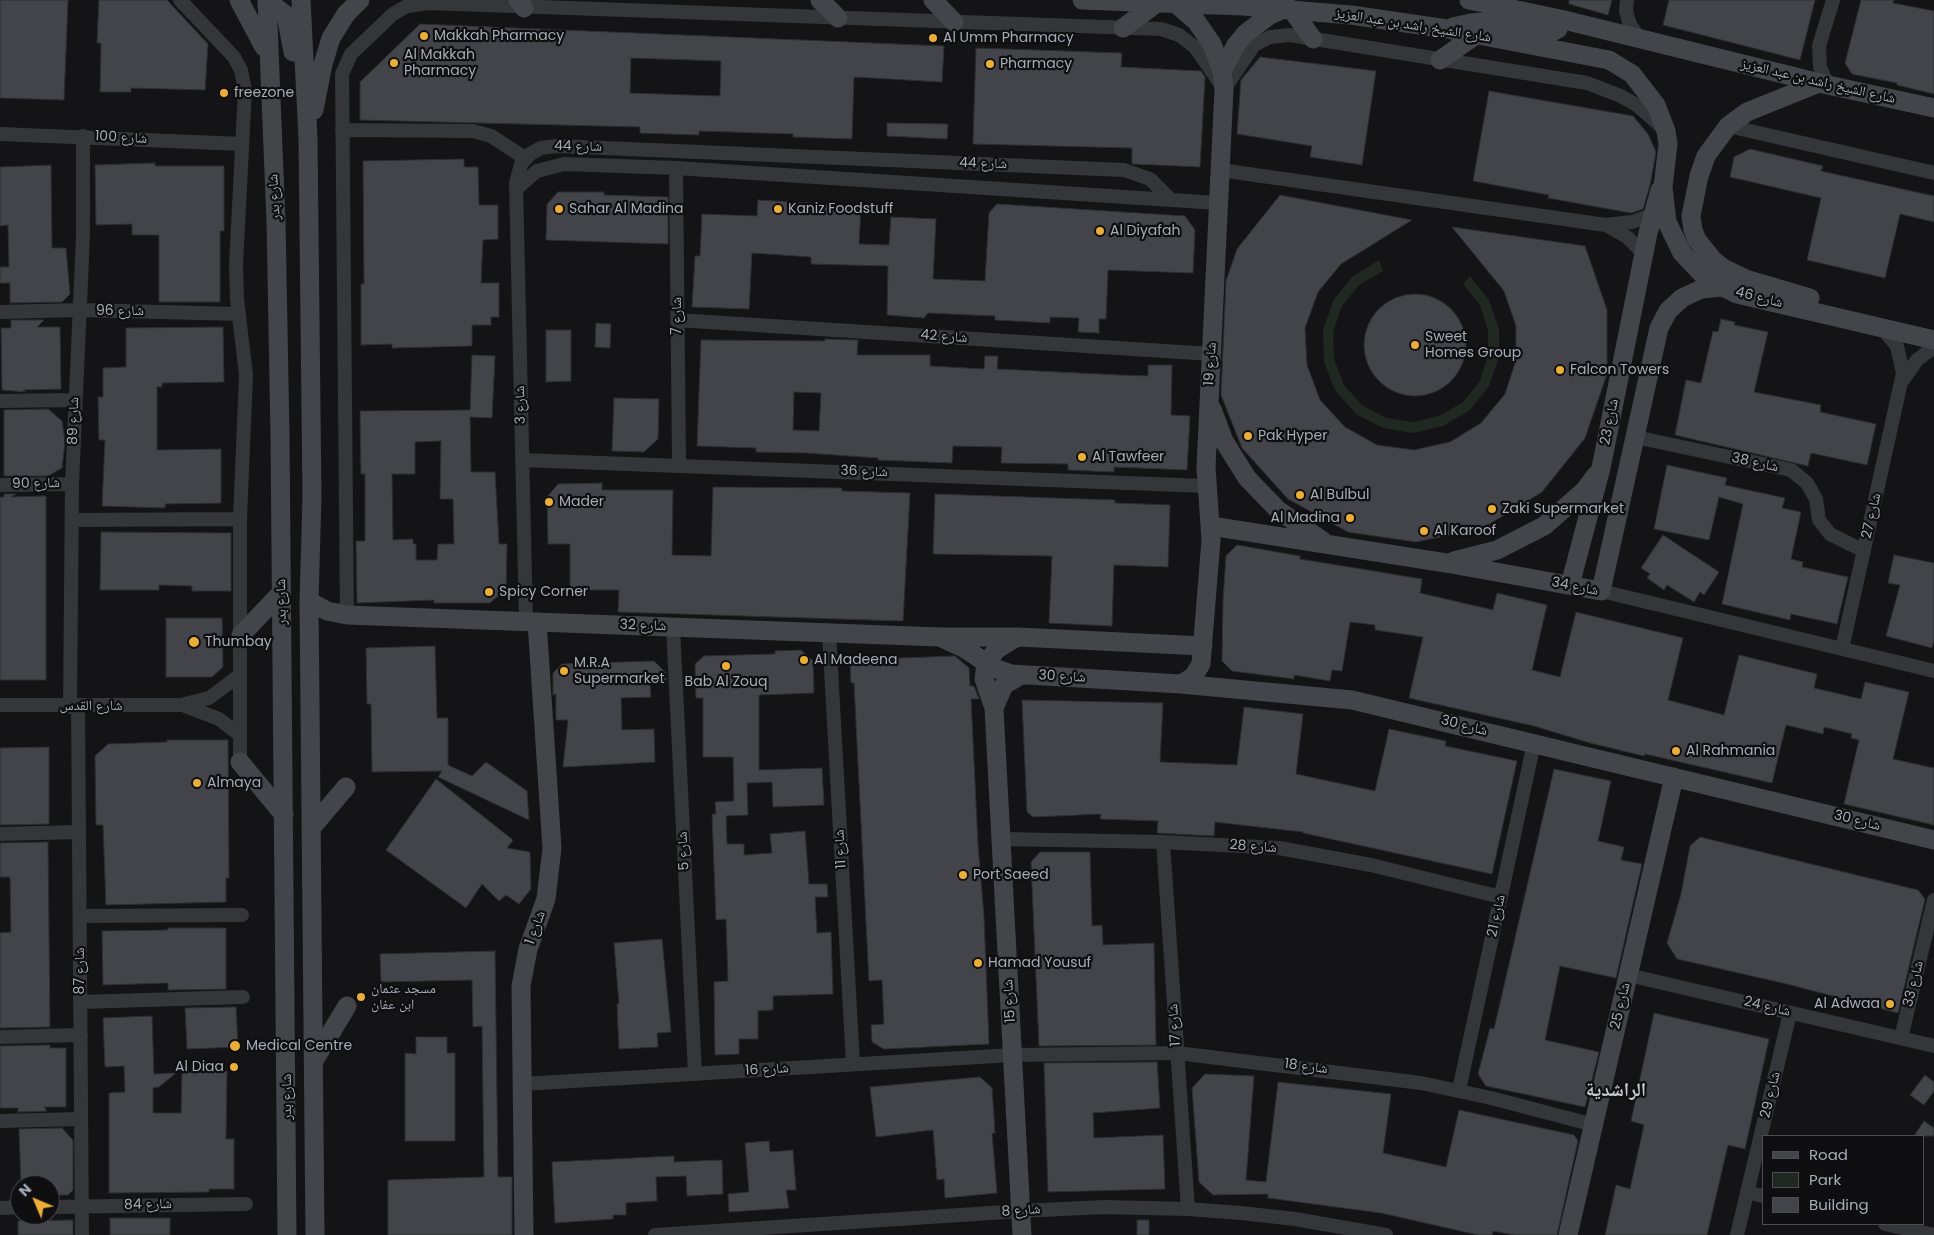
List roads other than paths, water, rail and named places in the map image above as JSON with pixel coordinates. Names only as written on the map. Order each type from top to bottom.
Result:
[{"type":"street","points":[[180,0],[234,57],[241,70],[245,90],[236,265],[246,375],[240,519],[240,762],[284,815]]},
{"type":"street","points":[[239,0],[253,23],[268,56]]},
{"type":"street","name":"شارع بدر","points":[[301,0],[308,138],[312,487],[310,601],[315,1235]]},
{"type":"street","points":[[308,138],[326,51],[338,26],[360,0]]},
{"type":"street","points":[[820,0],[838,18]]},
{"type":"street","points":[[932,0],[954,22]]},
{"type":"street","name":"شارع الشيخ راشد بن عبد العزيز","points":[[1082,0],[1287,9],[1351,15],[1476,35],[1609,60],[1632,74],[1656,105],[1666,130],[1666,170]]},
{"type":"street","name":"شارع الشيخ راشد بن عبد العزيز","points":[[1469,0],[1560,19],[1823,84],[1934,108]]},
{"type":"street","points":[[1627,0],[1626,11],[1630,25],[1641,40]]},
{"type":"street","points":[[1833,0],[1819,46],[1823,84],[1747,112],[1728,126],[1712,145],[1699,176],[1691,216],[1692,230],[1697,240],[1713,260],[1734,275],[1817,301],[1846,318]]},
{"type":"street","points":[[267,3],[286,15],[292,52],[305,72]]},
{"type":"street","name":"شارع بدر","points":[[267,3],[276,221],[282,593],[287,1235]]},
{"type":"street","points":[[347,615],[341,81],[347,60],[400,10],[417,4],[428,3],[521,4],[838,18],[1160,29],[1179,35],[1195,47],[1223,80],[1248,52],[1262,40],[1280,34],[1586,83],[1604,88],[1638,106],[1666,130]]},
{"type":"street","points":[[1123,28],[1167,3]]},
{"type":"street","name":"شارع 19","points":[[1167,3],[1191,16],[1205,32],[1212,44],[1223,80]]},
{"type":"street","points":[[1287,9],[1313,39]]},
{"type":"street","name":"شارع 19","points":[[1181,684],[1194,677],[1202,651],[1211,526],[1206,486],[1208,400],[1212,354],[1223,80],[1236,44],[1246,33],[1270,15],[1287,9]]},
{"type":"street","points":[[1447,30],[1471,23],[1496,21],[1550,33],[1558,29],[1560,19]]},
{"type":"street","points":[[1440,60],[1476,35]]},
{"type":"street","points":[[1728,126],[1934,174]]},
{"type":"street","points":[[342,130],[473,131],[497,140],[525,158],[518,170],[516,189]]},
{"type":"street","name":"شارع 100","points":[[0,134],[242,144]]},
{"type":"street","name":"شارع 89","points":[[74,707],[72,484],[74,400],[80,310],[83,136]]},
{"type":"street","name":"شارع 44","points":[[525,158],[541,148],[557,146],[1124,170],[1150,179],[1169,198]]},
{"type":"street","name":"شارع 44","points":[[516,189],[537,171],[555,165],[676,168],[1169,198],[1218,203]]},
{"type":"street","name":"شارع 7","points":[[676,168],[679,464]]},
{"type":"street","points":[[1220,170],[1606,225],[1632,222],[1652,215]]},
{"type":"street","name":"شارع 46","points":[[1666,170],[1664,205],[1673,238],[1693,267],[1721,287],[1737,294],[1934,340]]},
{"type":"street","name":"شارع 23","points":[[1570,585],[1601,468],[1652,215],[1666,170]]},
{"type":"street","name":"شارع 3","points":[[516,189],[522,460],[532,622]]},
{"type":"street","points":[[1606,225],[1627,237],[1644,254]]},
{"type":"street","name":"شارع 23","points":[[1601,591],[1656,336],[1663,319],[1674,304],[1701,289],[1721,287]]},
{"type":"street","name":"شارع 96","points":[[0,312],[80,310],[239,314]]},
{"type":"street","name":"شارع 42","points":[[678,320],[1212,354]]},
{"type":"street","name":"شارع 27","points":[[1842,649],[1903,373],[1901,354],[1893,338],[1879,326]]},
{"type":"street","name":"شارع 27","points":[[1901,383],[1917,360],[1934,347]]},
{"type":"street","points":[[0,401],[74,400]]},
{"type":"street","points":[[1208,400],[1224,441],[1252,484],[1295,524],[1333,546]]},
{"type":"street","name":"شارع 38","points":[[1635,437],[1790,470],[1807,483],[1816,499],[1819,520],[1830,534],[1864,551]]},
{"type":"street","name":"شارع 36","points":[[522,460],[679,464],[1206,486]]},
{"type":"street","points":[[1446,563],[1497,550],[1544,526],[1584,491],[1601,468]]},
{"type":"street","name":"شارع 90","points":[[0,484],[72,484]]},
{"type":"street","points":[[72,520],[240,519]]},
{"type":"street","name":"شارع 34","points":[[1211,526],[1446,563],[1601,591],[1934,671]]},
{"type":"street","points":[[241,635],[282,593]]},
{"type":"street","name":"شارع 32","points":[[310,601],[327,611],[347,615],[940,637],[1018,637]]},
{"type":"street","name":"شارع 32","points":[[311,638],[327,623],[347,615]]},
{"type":"street","name":"شارع 1","points":[[524,1235],[521,986],[528,949],[546,899],[552,848],[532,622]]},
{"type":"street","name":"شارع 5","points":[[673,627],[695,1074]]},
{"type":"street","name":"شارع 11","points":[[829,633],[853,1064]]},
{"type":"street","name":"شارع 32","points":[[940,637],[964,648],[986,664]]},
{"type":"street","points":[[986,664],[996,650],[1018,637],[1202,651],[1212,674],[1225,688]]},
{"type":"street","name":"شارع 30","points":[[986,664],[1002,672],[1020,674],[1181,684],[1352,700],[1934,840]]},
{"type":"street","name":"شارع 15","points":[[986,664],[984,679],[994,708],[1022,1235]]},
{"type":"street","name":"شارع 15","points":[[994,708],[1004,685],[1020,674]]},
{"type":"street","name":"شارع القدس","points":[[0,705],[74,707],[181,705],[209,698],[221,691],[240,675]]},
{"type":"street","name":"شارع القدس","points":[[181,705],[218,719],[240,735]]},
{"type":"street","name":"شارع 87","points":[[74,707],[79,832],[82,1235]]},
{"type":"street","name":"شارع 21","points":[[1459,1090],[1534,743]]},
{"type":"street","name":"شارع 25","points":[[1568,1235],[1674,777]]},
{"type":"street","points":[[312,827],[346,787]]},
{"type":"street","points":[[0,834],[79,832]]},
{"type":"street","name":"شارع 28","points":[[1001,839],[1163,842],[1278,848],[1389,869],[1501,897]]},
{"type":"street","name":"شارع 17","points":[[1163,842],[1188,1209]]},
{"type":"street","name":"شارع 33","points":[[1901,1038],[1934,900]]},
{"type":"street","points":[[80,916],[242,915]]},
{"type":"street","name":"شارع 24","points":[[1628,975],[1934,1046]]},
{"type":"street","points":[[81,1002],[243,997]]},
{"type":"street","points":[[314,1060],[347,1006]]},
{"type":"street","name":"شارع 29","points":[[1737,1235],[1790,1012]]},
{"type":"street","points":[[0,1037],[81,1035]]},
{"type":"street","name":"شارع 18","points":[[1013,1055],[1177,1053],[1385,1077],[1459,1090],[1594,1126]]},
{"type":"street","name":"شارع 16","points":[[522,1084],[1013,1055]]},
{"type":"street","points":[[0,1120],[81,1119]]},
{"type":"street","points":[[1747,1192],[1762,1196]]},
{"type":"street","name":"شارع 84","points":[[60,1207],[246,1204]]},
{"type":"street","name":"شارع 8","points":[[655,1235],[1104,1207],[1188,1209],[1295,1219],[1386,1235]]},
{"type":"street","points":[[1889,1228],[1934,1235]]},
{"type":"place","name":"Makkah Pharmacy","points":[[424,36]]},
{"type":"place","name":"Al Umm Pharmacy","points":[[933,38]]},
{"type":"place","name":"Al Makkah Pharmacy","points":[[394,63]]},
{"type":"place","name":"Pharmacy","points":[[990,64]]},
{"type":"place","name":"freezone","points":[[224,93]]},
{"type":"place","name":"Sahar Al Madina","points":[[559,209]]},
{"type":"place","name":"Kaniz Foodstuff","points":[[778,209]]},
{"type":"place","name":"Al Diyafah","points":[[1100,231]]},
{"type":"place","name":"Sweet Homes Group","points":[[1415,345]]},
{"type":"place","name":"Falcon Towers","points":[[1560,370]]},
{"type":"place","name":"Pak Hyper","points":[[1248,436]]},
{"type":"place","name":"Al Tawfeer","points":[[1082,457]]},
{"type":"place","name":"Al Bulbul","points":[[1300,495]]},
{"type":"place","name":"Mader","points":[[549,502]]},
{"type":"place","name":"Zaki Supermarket","points":[[1492,509]]},
{"type":"place","name":"Al Madina","points":[[1350,518]]},
{"type":"place","name":"Al Karoof","points":[[1424,531]]},
{"type":"place","name":"Spicy Corner","points":[[489,592]]},
{"type":"place","name":"Thumbay","points":[[194,642]]},
{"type":"place","name":"Al Madeena","points":[[804,660]]},
{"type":"place","name":"Bab Al Zouq","points":[[726,666]]},
{"type":"place","name":"M.R.A Supermarket","points":[[564,671]]},
{"type":"place","name":"Al Rahmania","points":[[1676,751]]},
{"type":"place","name":"Almaya","points":[[197,783]]},
{"type":"place","name":"Port Saeed","points":[[963,875]]},
{"type":"place","name":"Hamad Yousuf","points":[[978,963]]},
{"type":"place","name":"مسجد عثمان ابن عفان","points":[[361,997]]},
{"type":"place","name":"Al Adwaa","points":[[1890,1004]]},
{"type":"place","name":"Medical Centre","points":[[235,1046]]},
{"type":"place","name":"Al Diaa","points":[[234,1067]]},
{"type":"district","name":"الراشدية","points":[[1616,1091]]}]
